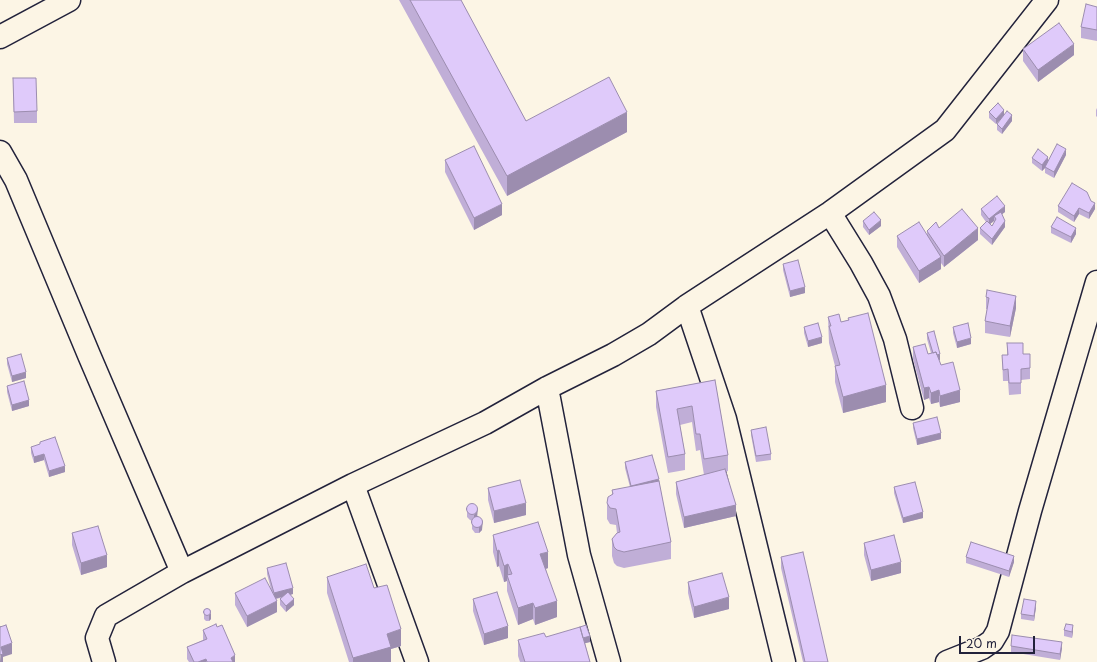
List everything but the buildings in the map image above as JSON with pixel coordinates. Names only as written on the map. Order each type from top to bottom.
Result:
[{"type":"street","points":[[0,37],[70,0]]},
{"type":"street","points":[[104,662],[97,638],[106,616],[182,572],[353,485],[486,423],[547,388],[613,356],[649,334],[687,306],[830,213],[945,130],[1048,0]]},
{"type":"street","points":[[0,152],[16,180],[88,355],[182,572]]},
{"type":"street","points":[[830,213],[862,263],[879,296],[895,339],[912,408]]},
{"type":"street","points":[[947,662],[982,648],[992,641],[998,631],[1030,511],[1097,282]]},
{"type":"street","points":[[687,306],[725,419],[784,662]]},
{"type":"street","points":[[547,388],[579,554],[608,662]]},
{"type":"street","points":[[353,485],[417,662]]}]
